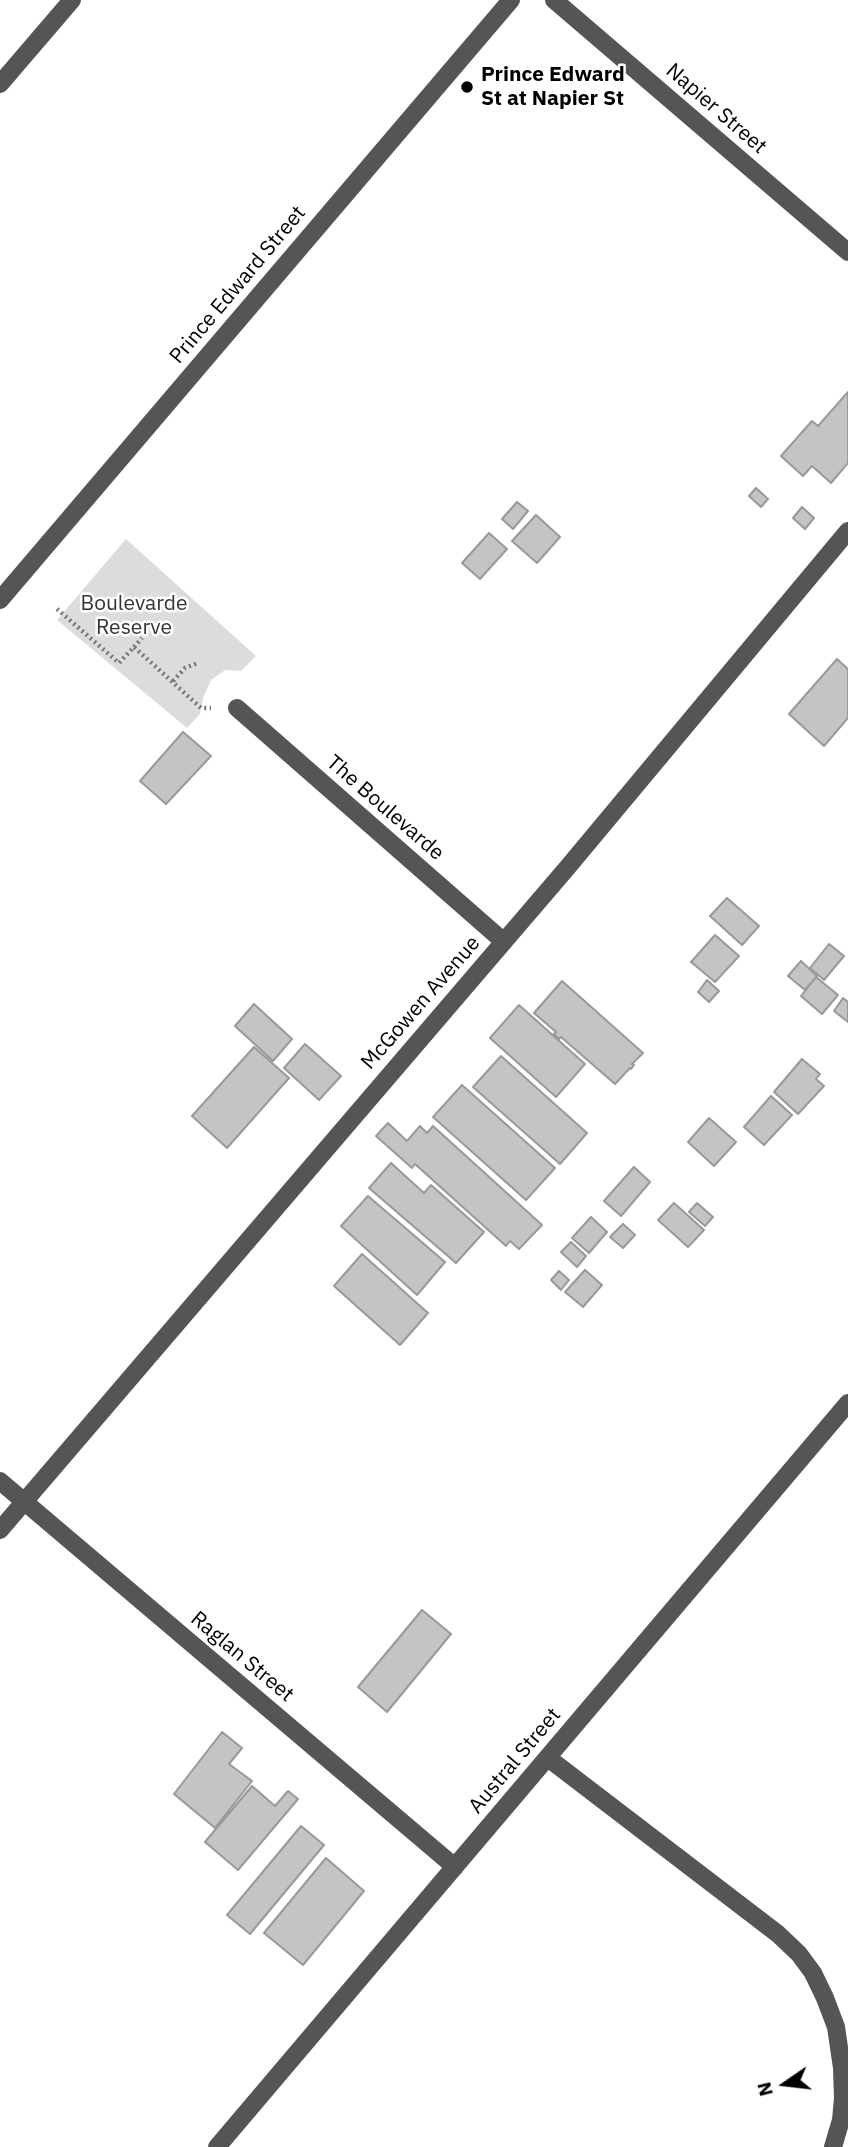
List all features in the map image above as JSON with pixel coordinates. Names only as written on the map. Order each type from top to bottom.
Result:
[{"type":"street","points":[[0,84],[72,0]]},
{"type":"street","name":"Prince Edward Street","points":[[0,600],[511,0]]},
{"type":"street","name":"Napier Street","points":[[554,0],[848,252]]},
{"type":"street","name":"McGowen Avenue","points":[[0,1530],[503,941],[848,531]]},
{"type":"street","name":"The Boulevarde","points":[[237,708],[503,941]]},
{"type":"street","name":"Austral Street","points":[[216,2147],[848,1403]]},
{"type":"street","name":"Raglan Street","points":[[0,1481],[455,1867]]},
{"type":"street","points":[[548,1758],[778,1934],[799,1954],[813,1973],[836,2027],[842,2068],[841,2120],[832,2147]]},
{"type":"path","points":[[57,609],[119,663],[142,638]]},
{"type":"path","points":[[134,647],[201,708],[237,708]]},
{"type":"path","points":[[173,681],[185,668],[198,663]]},
{"type":"green space","name":"Boulevarde Reserve","points":[[126,539],[256,656],[241,671],[225,670],[211,680],[200,714],[187,728],[57,620]]},
{"type":"building","points":[[848,392],[848,463],[831,483],[812,466],[803,476],[781,456],[812,421],[818,426]]},
{"type":"building","points":[[756,488],[768,499],[761,507],[749,496]]},
{"type":"building","points":[[517,502],[528,511],[513,529],[502,519]]},
{"type":"building","points":[[802,507],[814,518],[805,529],[793,518]]},
{"type":"building","points":[[536,515],[560,537],[537,563],[512,541]]},
{"type":"building","points":[[489,533],[507,549],[480,579],[462,563]]},
{"type":"building","points":[[837,659],[848,669],[848,718],[824,746],[789,714]]},
{"type":"building","points":[[183,732],[211,756],[166,804],[140,781]]},
{"type":"building","points":[[727,898],[759,926],[742,945],[710,916]]},
{"type":"building","points":[[715,935],[739,956],[715,982],[691,962]]},
{"type":"building","points":[[829,944],[844,956],[824,980],[810,968]]},
{"type":"building","points":[[801,961],[817,976],[805,990],[788,976]]},
{"type":"building","points":[[816,977],[838,995],[822,1014],[801,996]]},
{"type":"building","points":[[707,980],[719,991],[709,1002],[698,992]]},
{"type":"building","points":[[562,981],[643,1053],[615,1084],[561,1037],[559,1039],[554,1034],[556,1032],[534,1013]]},
{"type":"building","points":[[843,998],[848,1002],[848,1022],[834,1011]]},
{"type":"building","points":[[254,1004],[292,1039],[273,1061],[235,1026]]},
{"type":"building","points":[[519,1005],[585,1064],[556,1097],[490,1038]]},
{"type":"building","points":[[305,1044],[341,1076],[319,1100],[284,1068]]},
{"type":"building","points":[[254,1047],[289,1078],[227,1148],[192,1116]]},
{"type":"building","points":[[501,1056],[587,1133],[560,1164],[473,1087]]},
{"type":"building","points":[[802,1059],[820,1074],[816,1079],[824,1086],[798,1114],[774,1092]]},
{"type":"building","points":[[462,1085],[555,1168],[526,1200],[433,1117]]},
{"type":"building","points":[[771,1096],[792,1115],[764,1145],[744,1127]]},
{"type":"building","points":[[709,1118],[736,1142],[714,1166],[688,1142]]},
{"type":"building","points":[[388,1123],[407,1141],[420,1126],[427,1133],[433,1126],[542,1225],[519,1249],[510,1241],[506,1246],[415,1164],[412,1168],[376,1136]]},
{"type":"building","points":[[391,1163],[424,1193],[431,1185],[484,1232],[456,1263],[369,1188]]},
{"type":"building","points":[[634,1167],[650,1182],[621,1216],[604,1201]]},
{"type":"building","points":[[368,1196],[445,1262],[417,1295],[341,1226]]},
{"type":"building","points":[[674,1203],[704,1230],[688,1247],[658,1220]]},
{"type":"building","points":[[697,1203],[713,1217],[705,1226],[689,1212]]},
{"type":"building","points":[[591,1217],[607,1232],[589,1253],[572,1238]]},
{"type":"building","points":[[623,1224],[635,1235],[623,1248],[610,1237]]},
{"type":"building","points":[[571,1242],[586,1256],[577,1267],[561,1252]]},
{"type":"building","points":[[362,1254],[428,1313],[400,1345],[334,1286]]},
{"type":"building","points":[[585,1270],[602,1285],[583,1307],[565,1292]]},
{"type":"building","points":[[559,1271],[569,1280],[561,1290],[551,1280]]},
{"type":"building","points":[[422,1610],[451,1634],[387,1712],[358,1687]]},
{"type":"building","points":[[222,1732],[242,1748],[229,1764],[252,1781],[215,1828],[174,1794]]},
{"type":"building","points":[[252,1786],[275,1806],[288,1791],[298,1799],[238,1870],[205,1842]]},
{"type":"building","points":[[301,1826],[324,1845],[250,1934],[227,1915]]},
{"type":"building","points":[[326,1858],[364,1891],[303,1965],[264,1933]]},
{"type":"place","name":"Prince Edward St at Napier St","points":[[467,87]]}]
